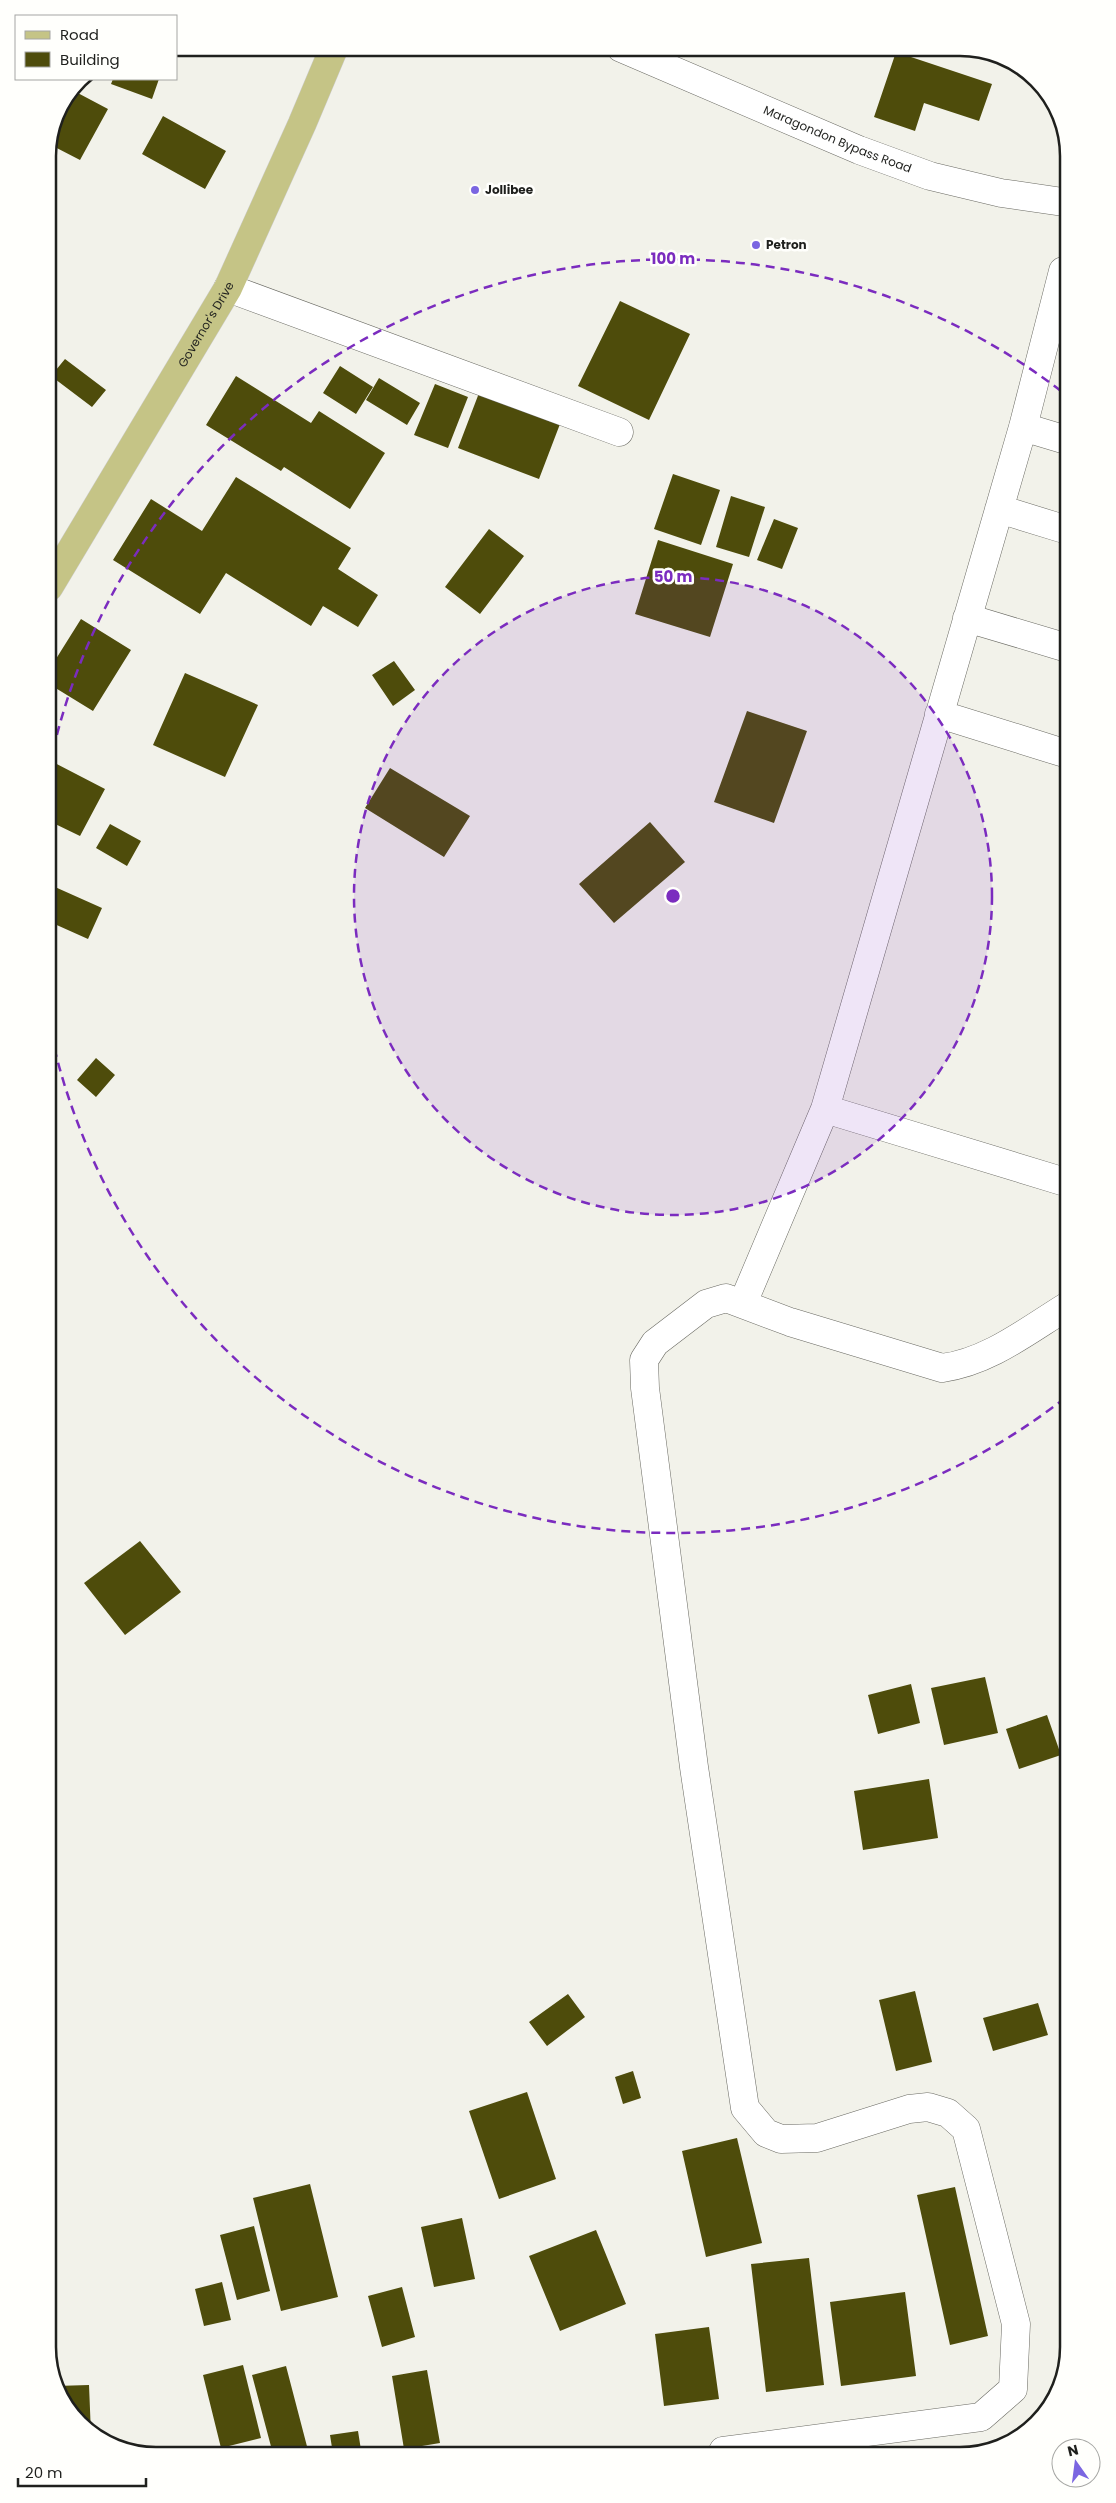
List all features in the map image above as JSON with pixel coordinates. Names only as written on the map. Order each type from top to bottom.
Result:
[{"type":"main road","name":"Governor's Drive","points":[[56,575],[228,288],[331,56]]},
{"type":"street","name":"Maragondon Bypass Road","points":[[640,56],[859,150],[930,176],[1001,193],[1060,202]]},
{"type":"street","points":[[743,1303],[825,1109],[999,509],[1060,282]]},
{"type":"street","points":[[228,288],[619,432]]},
{"type":"street","points":[[1022,427],[1060,438]]},
{"type":"street","points":[[999,509],[1060,528]]},
{"type":"street","points":[[967,618],[1060,646]]},
{"type":"street","points":[[940,714],[1060,752]]},
{"type":"street","points":[[825,1109],[1060,1180]]},
{"type":"street","points":[[765,2447],[981,2417],[1013,2389],[1016,2324],[966,2129],[948,2113],[928,2107],[910,2109],[817,2138],[781,2139],[766,2132],[745,2108],[694,1767],[645,1388],[644,1360],[655,1343],[706,1304],[726,1298],[790,1322],[942,1368],[964,1365],[986,1355],[1060,1311]]},
{"type":"building","points":[[895,56],[908,56],[992,84],[979,121],[924,103],[915,131],[874,117]]},
{"type":"building","points":[[113,80],[159,80],[152,99],[111,84]]},
{"type":"building","points":[[79,93],[108,109],[80,160],[56,148],[62,124]]},
{"type":"building","points":[[163,116],[226,151],[205,189],[142,154]]},
{"type":"building","points":[[620,301],[690,334],[649,420],[578,386]]},
{"type":"building","points":[[65,359],[106,390],[92,407],[56,380],[56,370]]},
{"type":"building","points":[[340,366],[373,387],[356,414],[323,393]]},
{"type":"building","points":[[236,376],[311,423],[319,411],[385,453],[350,509],[284,467],[281,471],[206,425]]},
{"type":"building","points":[[379,378],[420,403],[407,425],[366,400]]},
{"type":"building","points":[[435,384],[468,397],[448,448],[414,435]]},
{"type":"building","points":[[479,393],[560,424],[539,479],[458,448]]},
{"type":"building","points":[[673,474],[720,490],[701,545],[654,529]]},
{"type":"building","points":[[236,477],[351,548],[338,569],[378,595],[358,627],[323,606],[311,626],[226,573],[200,614],[113,560],[151,499],[202,531]]},
{"type":"building","points":[[731,496],[765,507],[749,557],[716,547]]},
{"type":"building","points":[[774,519],[798,528],[782,569],[757,560]]},
{"type":"building","points":[[489,529],[524,556],[480,614],[445,587]]},
{"type":"building","points":[[658,540],[733,564],[710,637],[635,614]]},
{"type":"building","points":[[81,619],[131,650],[93,711],[56,688],[56,659]]},
{"type":"building","points":[[394,661],[415,690],[393,706],[372,675]]},
{"type":"building","points":[[185,673],[258,705],[225,777],[153,745]]},
{"type":"building","points":[[747,711],[807,731],[774,823],[714,802]]},
{"type":"building","points":[[56,764],[105,789],[80,836],[56,824]]},
{"type":"building","points":[[390,768],[470,816],[444,857],[365,808]]},
{"type":"building","points":[[650,822],[685,862],[614,923],[579,884]]},
{"type":"building","points":[[110,824],[141,841],[127,866],[96,848]]},
{"type":"building","points":[[56,887],[102,908],[88,939],[56,925]]},
{"type":"building","points":[[96,1058],[115,1075],[96,1097],[77,1080]]},
{"type":"building","points":[[140,1541],[181,1592],[125,1635],[84,1583]]},
{"type":"building","points":[[985,1677],[998,1733],[944,1745],[931,1688]]},
{"type":"building","points":[[911,1684],[920,1723],[878,1734],[868,1695]]},
{"type":"building","points":[[1047,1715],[1060,1755],[1019,1769],[1006,1729]]},
{"type":"building","points":[[929,1779],[938,1838],[863,1850],[854,1791]]},
{"type":"building","points":[[915,1991],[932,2062],[896,2071],[879,2000]]},
{"type":"building","points":[[568,1994],[585,2017],[547,2046],[529,2022]]},
{"type":"building","points":[[1038,2003],[1048,2035],[993,2051],[983,2018]]},
{"type":"building","points":[[633,2071],[641,2098],[623,2104],[615,2077]]},
{"type":"building","points":[[527,2092],[556,2179],[499,2199],[469,2111]]},
{"type":"building","points":[[737,2138],[762,2243],[706,2257],[682,2151]]},
{"type":"building","points":[[310,2184],[338,2297],[281,2311],[253,2198]]},
{"type":"building","points":[[955,2187],[988,2336],[950,2345],[917,2195]]},
{"type":"building","points":[[462,2218],[475,2279],[434,2287],[421,2227]]},
{"type":"building","points":[[254,2226],[270,2291],[237,2300],[220,2235]]},
{"type":"building","points":[[596,2230],[626,2304],[560,2331],[529,2256]]},
{"type":"building","points":[[809,2258],[824,2385],[766,2392],[751,2264]]},
{"type":"building","points":[[222,2282],[231,2320],[204,2326],[195,2289]]},
{"type":"building","points":[[402,2287],[415,2337],[382,2347],[368,2296]]},
{"type":"building","points":[[905,2292],[916,2376],[841,2386],[830,2302]]},
{"type":"building","points":[[709,2327],[719,2399],[664,2406],[655,2334]]},
{"type":"building","points":[[243,2365],[261,2438],[221,2447],[203,2375]]},
{"type":"building","points":[[286,2366],[307,2447],[271,2447],[252,2375]]},
{"type":"building","points":[[427,2370],[440,2443],[404,2447],[392,2376]]},
{"type":"building","points":[[89,2385],[90,2421],[77,2407],[64,2386]]},
{"type":"building","points":[[358,2431],[361,2447],[332,2447],[330,2435]]},
{"type":"place","name":"Jollibee","points":[[475,190]]},
{"type":"place","name":"Petron","points":[[756,245]]}]
